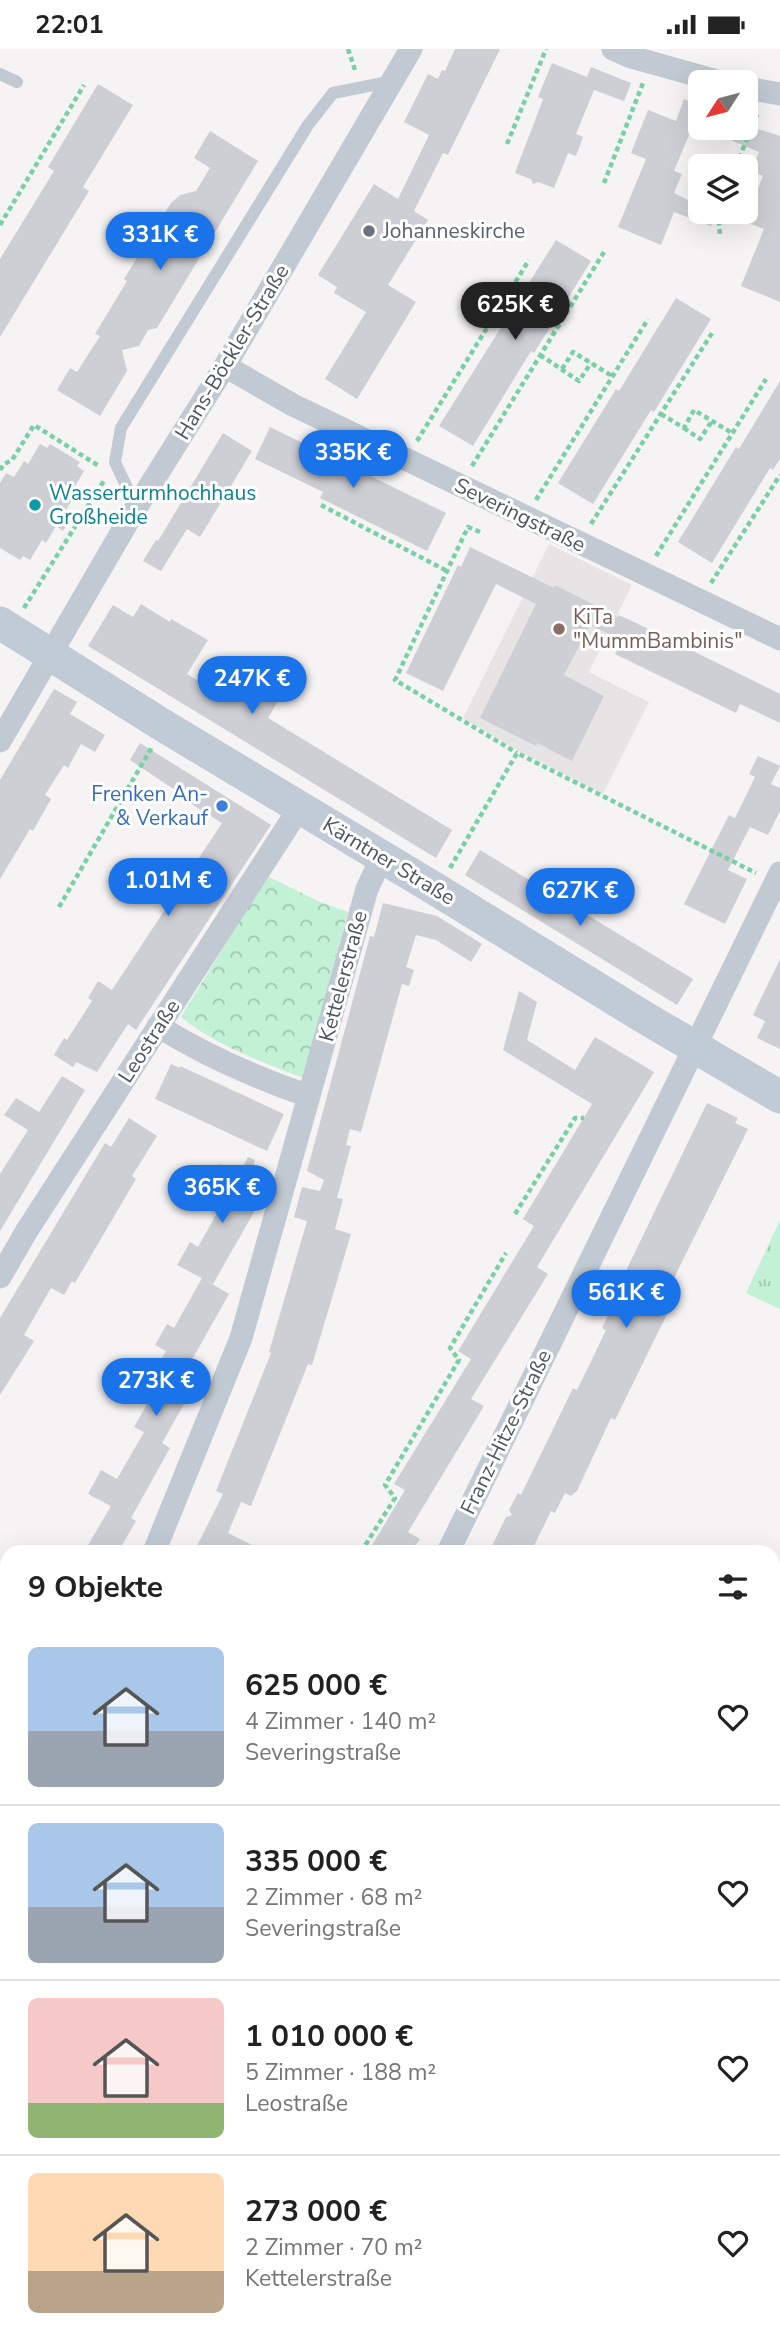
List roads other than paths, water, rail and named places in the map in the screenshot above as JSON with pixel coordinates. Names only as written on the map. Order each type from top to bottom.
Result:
[{"type":"street","name":"Hans-Böckler-Straße","points":[[0,741],[136,507],[225,366],[411,49]]},
{"type":"street","points":[[613,49],[688,73]]},
{"type":"street","name":"Severingstraße","points":[[225,366],[293,405],[780,639]]},
{"type":"street","name":"Kärntner Straße","points":[[5,626],[164,726],[780,1097]]},
{"type":"street","name":"Leostraße","points":[[0,1277],[26,1232],[300,807]]},
{"type":"street","name":"Kettelerstraße","points":[[157,1545],[241,1338],[367,889],[382,857]]},
{"type":"street","name":"Franz-Hitze-Straße","points":[[451,1545],[778,878]]},
{"type":"street","points":[[158,1026],[223,1062],[309,1096]]},
{"type":"lane","points":[[0,73],[17,82]]},
{"type":"lane","points":[[136,507],[115,462],[121,428],[308,125],[333,93],[394,81]]},
{"type":"place","name":"Johanneskirche","points":[[369,231]]},
{"type":"place","name":"Wasserturmhochhaus Großheide","points":[[35,505]]},
{"type":"place","name":"KiTa \"MummBambinis\"","points":[[559,629]]},
{"type":"place","name":"Frenken An- & Verkauf","points":[[222,806]]}]
